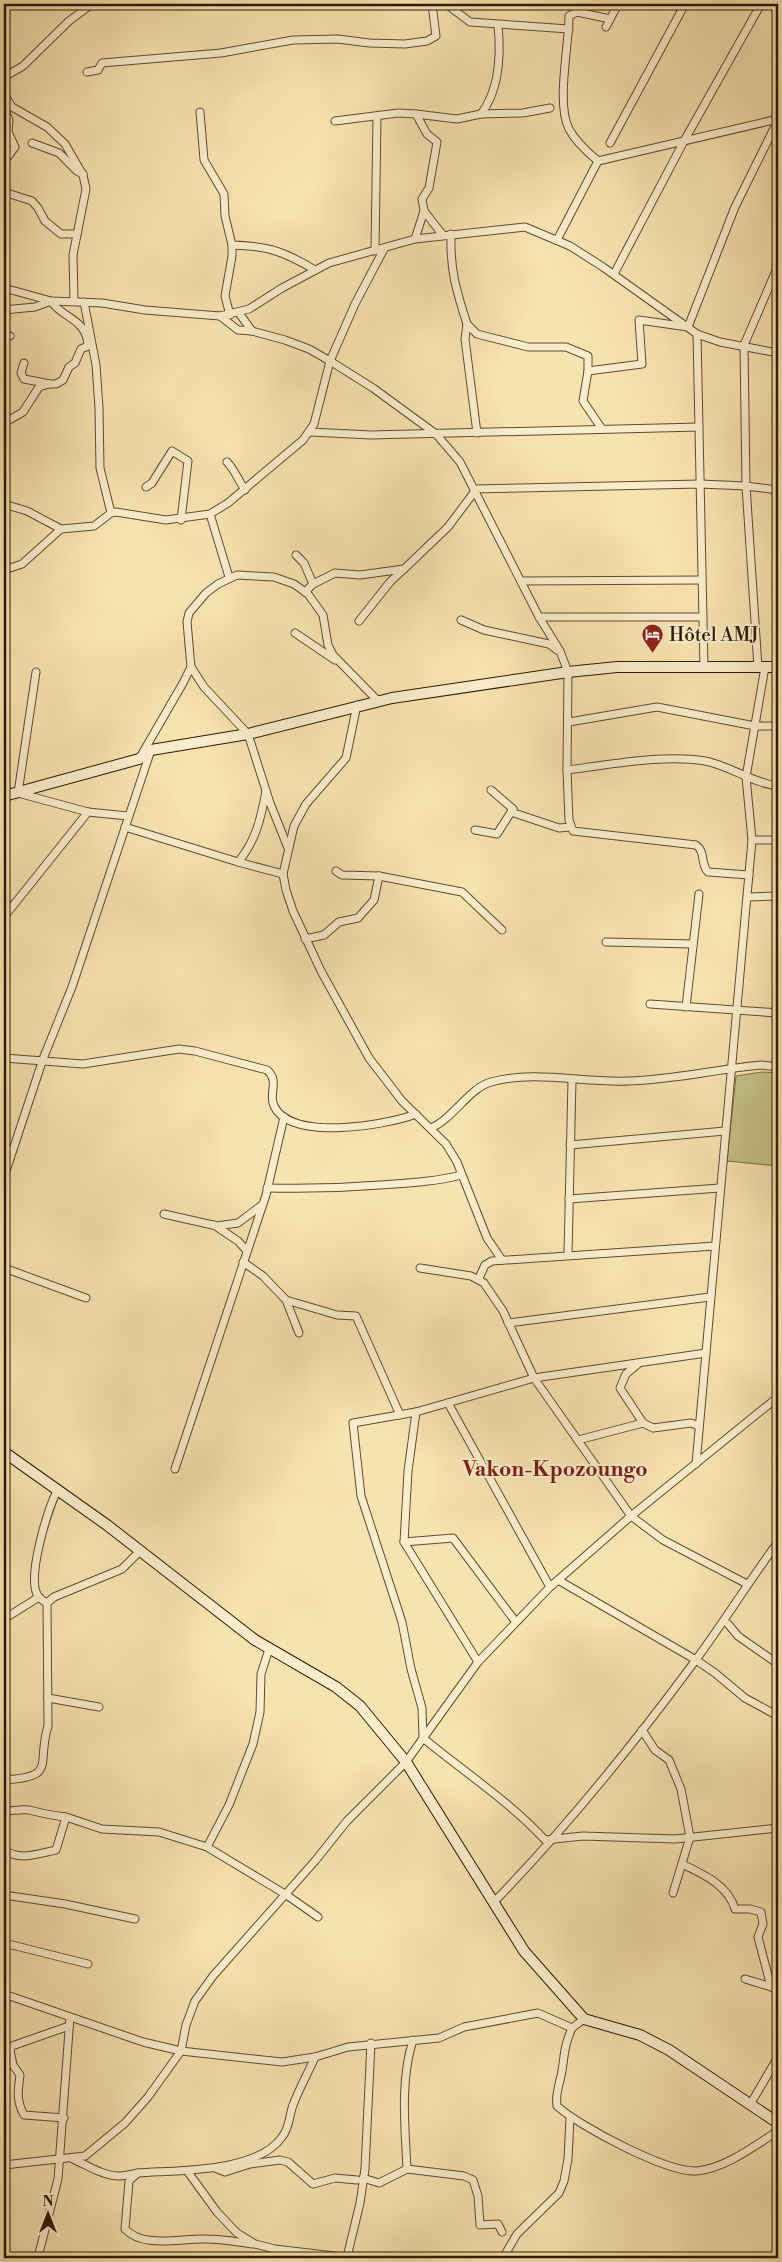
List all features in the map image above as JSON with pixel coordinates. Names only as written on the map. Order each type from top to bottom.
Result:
[{"type":"main road","points":[[4,796],[139,759],[151,750],[248,734],[378,701],[568,672],[618,667],[778,667]]},
{"type":"main road","points":[[4,1452],[9,1460],[57,1491],[140,1551],[269,1649],[349,1696],[360,1706],[406,1762],[493,1903],[534,1965],[584,2019],[646,2038],[687,2061],[778,2123]]},
{"type":"street","points":[[4,77],[22,66],[69,21],[92,4]]},
{"type":"street","points":[[87,72],[98,70],[102,63],[221,53],[255,45],[293,40],[338,39],[369,43],[405,44],[427,41],[436,36],[432,4]]},
{"type":"street","points":[[446,4],[465,20],[498,25],[569,29]]},
{"type":"street","points":[[606,27],[618,4]]},
{"type":"street","points":[[610,143],[685,4]]},
{"type":"street","points":[[614,274],[684,141],[762,4]]},
{"type":"street","points":[[598,161],[573,136],[566,120],[565,68],[569,16],[577,12],[610,19]]},
{"type":"street","points":[[481,114],[490,103],[497,78],[498,25]]},
{"type":"street","points":[[4,102],[10,120],[8,132],[15,146],[4,162]]},
{"type":"street","points":[[4,102],[46,127],[65,144],[83,175],[86,189],[85,205],[73,255],[74,301]]},
{"type":"street","points":[[334,121],[398,113],[457,119],[481,114],[523,112],[550,108]]},
{"type":"street","points":[[200,112],[204,160],[224,194],[225,216],[232,245],[225,296],[230,315]]},
{"type":"street","points":[[415,238],[424,211],[422,199],[429,188],[437,145],[437,142],[427,134],[416,114]]},
{"type":"street","points":[[375,251],[378,116]]},
{"type":"street","points":[[557,240],[598,161],[778,119]]},
{"type":"street","points":[[688,327],[735,207],[778,119]]},
{"type":"street","points":[[32,143],[59,153],[83,175]]},
{"type":"street","points":[[4,192],[32,202],[38,208],[45,221],[61,234],[77,234]]},
{"type":"street","points":[[424,211],[442,234]]},
{"type":"street","points":[[4,288],[51,301],[74,301],[145,310],[220,316],[230,315],[239,313],[329,263],[384,249],[415,238],[526,227],[557,240],[614,274],[697,334],[720,342],[744,345],[778,353]]},
{"type":"street","points":[[451,234],[450,261],[456,289],[467,324],[477,334],[528,347],[566,347],[588,356],[588,371],[583,400],[602,429]]},
{"type":"street","points":[[232,245],[271,249],[289,254],[315,270]]},
{"type":"street","points":[[4,504],[26,511],[61,528],[94,526],[111,513],[116,512],[166,520],[181,520],[210,514],[228,504],[310,432],[314,424],[330,361],[355,304],[384,249]]},
{"type":"street","points":[[696,1464],[730,1068],[748,897],[752,840],[746,777],[755,728],[762,667],[746,486],[744,345],[778,266]]},
{"type":"street","points":[[5,311],[35,307],[51,301]]},
{"type":"street","points":[[24,363],[21,373],[24,379],[56,384],[63,380],[69,366],[75,364],[81,349],[88,346],[86,332],[62,310],[55,307],[51,301]]},
{"type":"street","points":[[84,302],[96,365],[100,408],[100,468],[111,513]]},
{"type":"street","points":[[239,313],[252,331]]},
{"type":"street","points":[[220,316],[238,330],[252,331],[286,340],[309,349],[330,361],[373,388],[436,434],[460,462],[540,617],[560,651],[568,672],[569,722],[567,770],[570,827],[573,831],[696,845],[702,851],[705,870],[708,872],[749,875]]},
{"type":"street","points":[[588,371],[642,364],[639,320],[688,327]]},
{"type":"street","points":[[467,324],[464,339],[477,433]]},
{"type":"street","points":[[697,334],[704,668]]},
{"type":"street","points":[[4,423],[23,412],[39,387],[50,384]]},
{"type":"street","points":[[310,432],[372,435],[699,427]]},
{"type":"street","points":[[146,487],[152,483],[172,451],[188,461],[181,520]]},
{"type":"street","points":[[227,462],[234,470],[236,477],[245,490]]},
{"type":"street","points":[[475,490],[700,484],[746,486],[778,490]]},
{"type":"street","points":[[359,621],[390,582],[448,527],[475,490]]},
{"type":"street","points":[[210,514],[229,578]]},
{"type":"street","points":[[4,570],[22,564],[61,528]]},
{"type":"street","points":[[296,555],[304,564],[313,584]]},
{"type":"street","points":[[305,592],[313,584],[335,574],[360,575],[404,569]]},
{"type":"street","points":[[288,849],[266,791],[248,734],[204,687],[191,667],[187,622],[189,613],[206,593],[229,578],[246,574],[274,577],[294,584],[305,592],[323,615],[330,650],[378,701]]},
{"type":"street","points":[[521,580],[702,580]]},
{"type":"street","points":[[540,617],[703,617]]},
{"type":"street","points":[[461,620],[484,630],[549,644],[560,651]]},
{"type":"street","points":[[295,633],[352,672]]},
{"type":"street","points":[[139,759],[191,667]]},
{"type":"street","points":[[36,672],[18,793],[88,812],[128,816]]},
{"type":"street","points":[[357,705],[346,758],[302,810],[288,849],[284,874],[286,890],[321,971],[369,1058],[384,1080],[450,1150],[490,1246],[502,1260]]},
{"type":"street","points":[[569,722],[657,707],[755,728],[778,728]]},
{"type":"street","points":[[4,1177],[43,1060],[72,987],[151,750]]},
{"type":"street","points":[[567,770],[680,758],[708,762],[746,777],[778,786]]},
{"type":"street","points":[[475,830],[497,834],[513,809],[491,790]]},
{"type":"street","points":[[238,862],[247,851],[257,831],[266,791]]},
{"type":"street","points":[[4,917],[88,812]]},
{"type":"street","points":[[511,812],[559,828],[570,827]]},
{"type":"street","points":[[125,826],[238,862],[284,874]]},
{"type":"street","points":[[752,840],[778,840]]},
{"type":"street","points":[[336,871],[342,875],[380,876],[462,892],[502,930]]},
{"type":"street","points":[[306,939],[324,935],[339,922],[358,918],[374,900],[380,876]]},
{"type":"street","points":[[686,1007],[699,894]]},
{"type":"street","points":[[748,897],[778,896]]},
{"type":"street","points":[[606,942],[693,944]]},
{"type":"street","points":[[650,1004],[737,1012],[778,1013]]},
{"type":"street","points":[[4,1058],[83,1064],[165,1051],[196,1051],[268,1070],[273,1078],[272,1100],[274,1106],[284,1116],[306,1124],[344,1129],[395,1122],[416,1114]]},
{"type":"street","points":[[431,1128],[446,1119],[473,1093],[488,1082],[504,1079],[542,1077],[629,1082],[730,1068],[761,1065],[778,1066]]},
{"type":"street","points":[[568,1254],[572,1080]]},
{"type":"street","points":[[175,1469],[268,1188],[284,1116]]},
{"type":"street","points":[[570,1145],[725,1130]]},
{"type":"street","points":[[268,1188],[322,1189],[384,1185],[440,1180],[461,1175]]},
{"type":"street","points":[[569,1199],[720,1188]]},
{"type":"street","points":[[164,1214],[214,1225],[238,1223],[263,1204]]},
{"type":"street","points":[[214,1225],[238,1240],[247,1251]]},
{"type":"street","points":[[478,1278],[484,1265],[502,1260],[568,1254],[715,1246]]},
{"type":"street","points":[[243,1262],[263,1276],[286,1300],[299,1333]]},
{"type":"street","points":[[4,1268],[86,1298]]},
{"type":"street","points":[[420,1268],[458,1273],[478,1278],[496,1299],[534,1378],[631,1516],[663,1540],[747,1584]]},
{"type":"street","points":[[508,1323],[710,1297]]},
{"type":"street","points":[[286,1300],[337,1315],[356,1316],[400,1415]]},
{"type":"street","points":[[423,1738],[422,1708],[411,1669],[402,1622],[361,1496],[352,1423],[416,1412],[534,1378],[706,1353]]},
{"type":"street","points":[[640,1363],[626,1374],[620,1388],[642,1423],[653,1428],[691,1423],[699,1426]]},
{"type":"street","points":[[4,2165],[84,2156],[94,2150],[125,2123],[148,2098],[181,2051],[186,2026],[195,2001],[213,1976],[315,1861],[347,1821],[406,1762],[478,1662],[515,1621],[550,1587],[631,1516],[778,1397]]},
{"type":"street","points":[[448,1402],[550,1587]]},
{"type":"street","points":[[416,1412],[408,1471],[404,1542],[478,1662]]},
{"type":"street","points":[[578,1440],[642,1423]]},
{"type":"street","points":[[47,1603],[39,1597],[35,1584],[36,1566],[49,1505],[57,1491]]},
{"type":"street","points":[[404,1542],[453,1538],[515,1621]]},
{"type":"street","points":[[493,1903],[551,1840],[610,1771],[696,1660],[747,1584],[775,1552],[778,1542]]},
{"type":"street","points":[[47,1603],[54,1598],[122,1569],[140,1551]]},
{"type":"street","points":[[558,1580],[696,1660],[745,1698],[778,1716]]},
{"type":"street","points":[[4,1619],[39,1597]]},
{"type":"street","points":[[4,1780],[31,1778],[37,1773],[44,1761],[45,1735],[48,1726],[47,1603]]},
{"type":"street","points":[[728,1624],[738,1636],[778,1664]]},
{"type":"street","points":[[207,1847],[229,1805],[253,1744],[260,1712],[261,1674],[269,1649]]},
{"type":"street","points":[[48,1698],[100,1707]]},
{"type":"street","points":[[642,1730],[655,1750],[669,1760],[681,1789],[690,1837],[673,1893]]},
{"type":"street","points":[[423,1738],[478,1780],[531,1825],[545,1840],[583,1836],[668,1839],[778,1828]]},
{"type":"street","points":[[4,1811],[28,1810],[36,1813],[41,1812],[66,1817],[102,1829],[159,1832],[207,1847],[285,1894],[318,1917]]},
{"type":"street","points":[[4,1850],[23,1857],[56,1850],[66,1817]]},
{"type":"street","points":[[682,1864],[711,1878],[733,1902],[735,1909],[750,1909],[761,1912],[763,1924],[758,1937],[774,1988]]},
{"type":"street","points":[[4,1895],[65,1904],[135,1919]]},
{"type":"street","points":[[4,1943],[88,1964]]},
{"type":"street","points":[[745,1979],[774,1988]]},
{"type":"street","points":[[4,1994],[143,2042],[181,2051],[282,2062],[315,2057],[348,2047],[439,2038],[464,2027],[538,2013],[572,2028]]},
{"type":"street","points":[[4,2256],[36,2258],[58,2179],[70,2017]]},
{"type":"street","points":[[584,2019],[572,2028],[563,2048],[562,2072],[557,2089],[557,2106],[570,2118],[658,2162],[675,2169],[696,2171],[720,2165],[778,2131]]},
{"type":"street","points":[[64,2118],[24,2116],[19,2107],[16,2089],[20,2075],[13,2065],[10,2050],[12,2046],[69,2026]]},
{"type":"street","points":[[407,2169],[405,2097],[408,2054],[413,2040]]},
{"type":"street","points":[[138,2173],[129,2181],[125,2229],[132,2237],[153,2240],[207,2239],[349,2258],[360,2203],[360,2179],[370,2044]]},
{"type":"street","points":[[73,2158],[100,2171],[118,2176],[138,2173],[188,2172],[253,2157],[271,2148],[282,2139],[289,2125],[293,2103],[315,2057]]},
{"type":"street","points":[[751,2103],[778,2057]]},
{"type":"street","points":[[503,2258],[517,2234],[559,2193],[564,2181],[568,2159],[570,2118]]},
{"type":"street","points":[[212,2167],[225,2172],[250,2164],[280,2160],[288,2162],[313,2184],[335,2178],[360,2179],[379,2183],[407,2169],[464,2176],[473,2180],[478,2196],[480,2225],[498,2224],[502,2232]]},
{"type":"street","points":[[188,2172],[217,2212],[230,2226],[237,2233],[255,2244]]},
{"type":"shaded area","points":[[762,1072],[778,1073],[778,1166],[727,1161],[736,1076]]},
{"type":"place","name":"Hôtel AMJ","points":[[653,653]]},
{"type":"district","name":"Vakon-Kpozoungo","points":[[555,1469]]}]
